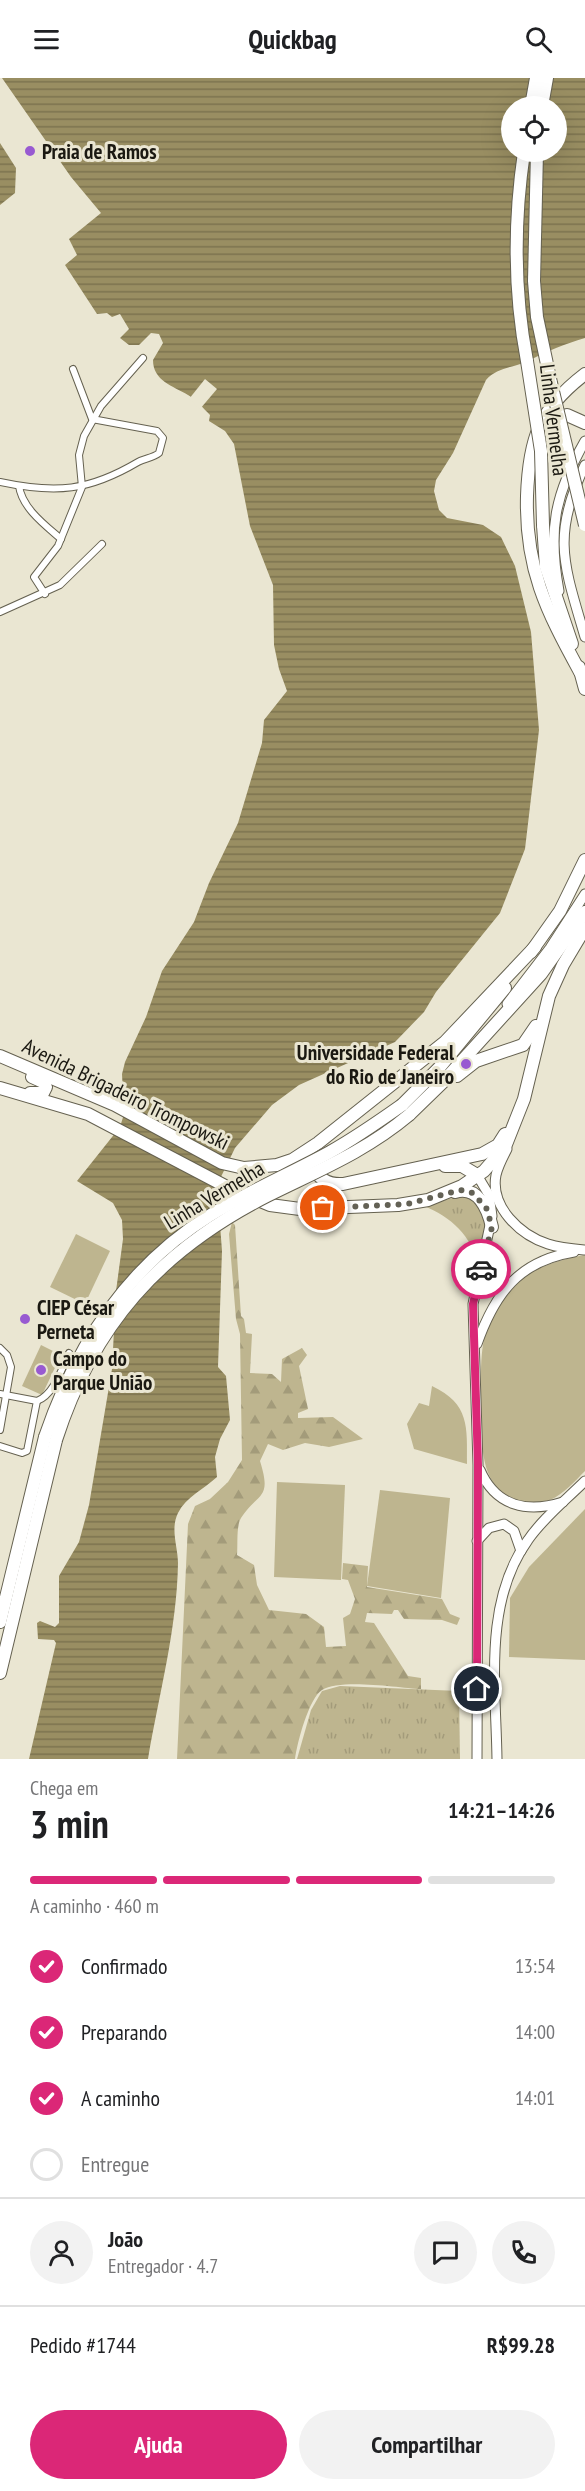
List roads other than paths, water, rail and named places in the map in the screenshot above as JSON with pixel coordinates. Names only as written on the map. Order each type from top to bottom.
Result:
[{"type":"highway","points":[[533,96],[536,78]]},
{"type":"highway","points":[[544,96],[547,78]]},
{"type":"highway","name":"Linha Vermelha","points":[[523,162],[518,215],[518,279],[523,340],[541,451],[546,567],[585,689]]},
{"type":"highway","name":"Linha Vermelha","points":[[537,162],[533,253],[537,317],[585,525]]},
{"type":"highway","points":[[580,672],[550,613],[532,564],[527,536],[528,466],[536,432],[557,399],[585,374]]},
{"type":"highway","points":[[536,432],[548,419],[563,415],[572,416],[585,423]]},
{"type":"highway","name":"Linha Vermelha","points":[[405,1110],[496,999],[560,911],[585,860]]},
{"type":"highway","name":"Linha Vermelha","points":[[0,1673],[23,1551],[71,1369],[92,1331],[122,1291],[156,1256],[212,1214],[428,1098],[541,974],[585,912]]},
{"type":"highway","name":"Avenida Brigadeiro Trompowski","points":[[4,1089],[79,1110],[227,1188],[270,1205],[300,1209],[407,1204],[448,1194],[496,1159],[512,1136],[549,996],[585,930]]},
{"type":"highway","name":"Linha Vermelha","points":[[370,1102],[455,1033],[534,947]]},
{"type":"highway","points":[[428,1098],[476,1061],[523,1045],[531,1035],[549,996]]},
{"type":"highway","name":"Avenida Brigadeiro Trompowski","points":[[0,1056],[115,1105],[222,1163],[244,1168],[271,1167],[301,1155],[370,1102]]},
{"type":"highway","points":[[0,1063],[43,1082],[46,1087],[45,1092],[40,1094],[4,1089]]},
{"type":"highway","points":[[370,1102],[318,1153],[314,1163],[316,1172],[322,1179],[335,1184],[408,1170],[493,1149],[502,1140],[521,1108]]},
{"type":"highway","points":[[408,1170],[454,1165],[467,1168],[477,1175]]},
{"type":"highway","points":[[448,1194],[464,1190],[476,1195],[486,1207],[492,1227]]},
{"type":"highway","name":"Linha Vermelha","points":[[0,1622],[15,1586]]},
{"type":"street","points":[[45,594],[34,577],[61,539],[82,487],[80,449],[92,419],[143,358]]},
{"type":"street","points":[[74,369],[92,419]]},
{"type":"street","points":[[0,482],[34,489],[82,487],[100,482],[142,460],[156,456],[163,443],[163,438],[157,431],[92,419]]},
{"type":"street","points":[[563,618],[552,549],[558,504],[573,462],[585,441]]},
{"type":"street","points":[[585,465],[569,504],[562,546],[585,637]]},
{"type":"street","points":[[19,486],[22,497],[33,513],[61,539]]},
{"type":"street","points":[[0,612],[45,594],[67,581],[102,544]]},
{"type":"street","points":[[579,618],[585,629]]},
{"type":"street","name":"Linha Vermelha","points":[[470,1051],[550,948],[585,894]]},
{"type":"street","points":[[512,1136],[496,1174],[497,1195],[503,1209],[516,1225],[543,1242],[585,1250]]},
{"type":"street","points":[[477,1175],[491,1203],[492,1227],[473,1304],[478,1465],[477,1759]]},
{"type":"street","points":[[476,1349],[489,1314],[512,1281],[546,1258],[585,1250]]},
{"type":"street","points":[[0,1348],[7,1355],[11,1367],[2,1394],[0,1430]]},
{"type":"street","points":[[2,1394],[37,1401],[45,1397],[69,1353]]},
{"type":"street","points":[[0,1446],[25,1453],[37,1401]]},
{"type":"street","points":[[478,1465],[490,1488],[509,1503],[532,1509],[565,1501]]},
{"type":"street","points":[[497,1759],[498,1618],[504,1587],[521,1551],[534,1532],[585,1480]]},
{"type":"street","points":[[477,1541],[492,1525],[504,1524],[514,1531],[521,1551]]},
{"type":"place","name":"Praia de Ramos","points":[[30,151]]},
{"type":"place","name":"Universidade Federal do Rio de Janeiro","points":[[466,1064]]},
{"type":"place","name":"CIEP César Perneta","points":[[25,1319]]},
{"type":"place","name":"Campo do Parque União","points":[[41,1370]]}]
